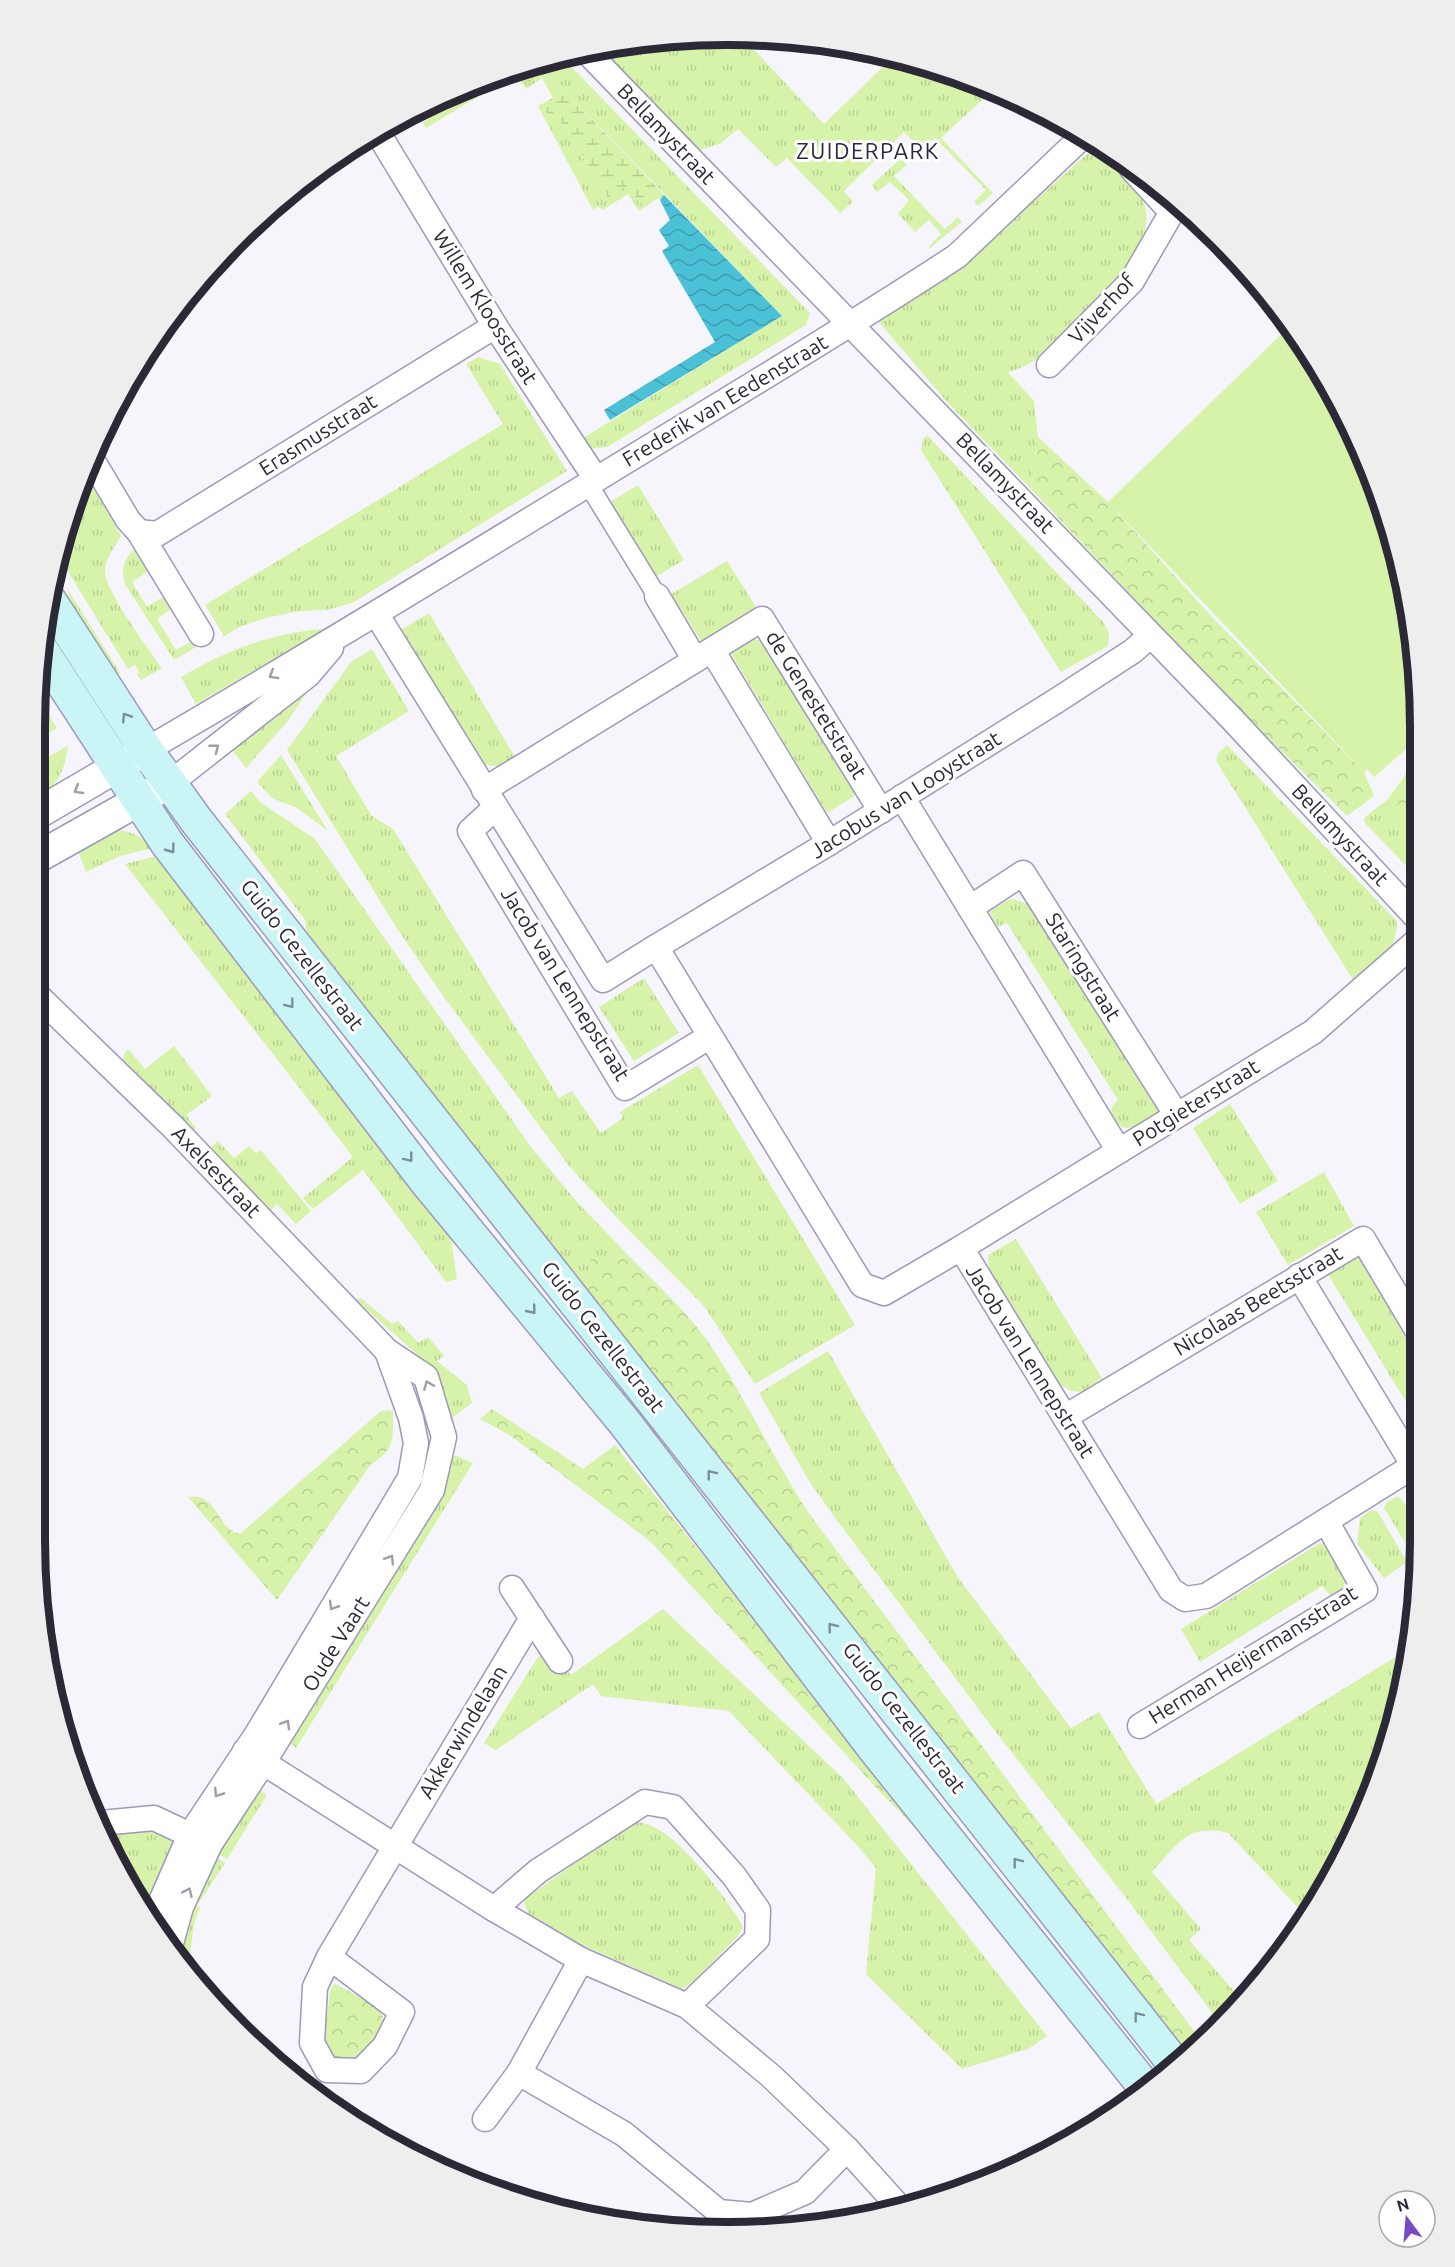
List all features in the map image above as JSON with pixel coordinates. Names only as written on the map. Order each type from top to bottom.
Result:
[{"type":"main road","name":"Guido Gezellestraat","points":[[55,610],[169,784],[1171,2059]]},
{"type":"main road","name":"Guido Gezellestraat","points":[[48,661],[167,843],[426,1181],[625,1423],[874,1748],[1142,2082]]},
{"type":"street","name":"Bellamystraat","points":[[593,58],[1232,719],[1410,910]]},
{"type":"street","name":"Willem Kloosstraat","points":[[382,139],[592,482]]},
{"type":"street","name":"Frederik van Eedenstraat","points":[[146,750],[377,615],[851,325],[957,256],[1077,141]]},
{"type":"street","name":"Vijverhof","points":[[1049,365],[1132,281],[1173,210]]},
{"type":"street","name":"Erasmusstraat","points":[[139,532],[157,534],[495,326]]},
{"type":"street","points":[[97,467],[201,634]]},
{"type":"street","points":[[592,482],[657,596],[704,655],[830,843]]},
{"type":"street","name":"Jacob van Lennepstraat","points":[[377,615],[603,980],[656,947],[862,1285],[884,1293],[961,1248],[1171,1590],[1185,1599],[1206,1596],[1326,1521]]},
{"type":"street","name":"de Genestetstraat","points":[[489,799],[704,655],[762,619],[881,811]]},
{"type":"street","name":"Frederik van Eedenstraat","points":[[169,784],[308,675],[342,635]]},
{"type":"street","name":"Jacobus van Looystraat","points":[[656,947],[881,811],[1133,651],[1150,636]]},
{"type":"street","points":[[45,809],[146,750]]},
{"type":"street","points":[[45,853],[169,784]]},
{"type":"street","points":[[902,797],[1119,1151]]},
{"type":"street","name":"Jacob van Lennepstraat","points":[[489,799],[470,831],[626,1088],[709,1037]]},
{"type":"street","name":"Staringstraat","points":[[970,908],[1023,873],[1176,1114]]},
{"type":"street","name":"Potgieterstraat","points":[[961,1248],[1313,1032],[1410,947]]},
{"type":"street","name":"Axelsestraat","points":[[45,1003],[173,1127],[387,1351],[426,1377],[444,1437]]},
{"type":"street","name":"Nicolaas Beetsstraat","points":[[1065,1417],[1363,1239],[1410,1318]]},
{"type":"street","points":[[1299,1276],[1410,1457]]},
{"type":"street","name":"Axelsestraat","points":[[387,1351],[411,1418],[416,1443]]},
{"type":"street","name":"Oude Vaart","points":[[158,1915],[162,1899],[200,1839],[432,1490],[444,1437]]},
{"type":"street","name":"Oude Vaart","points":[[254,1757],[410,1478],[416,1443]]},
{"type":"street","points":[[1326,1521],[1410,1468]]},
{"type":"street","name":"Herman Heijermansstraat","points":[[1140,1726],[1365,1590],[1326,1521]]},
{"type":"street","points":[[512,1588],[560,1661]]},
{"type":"street","name":"Akkerwindelaan","points":[[329,1957],[402,2013],[385,2046],[361,2071],[327,2070],[312,2043],[315,1987],[329,1957],[532,1618]]},
{"type":"street","points":[[254,1757],[394,1847],[581,1960],[687,2006],[771,2076],[847,2149],[894,2201]]},
{"type":"street","points":[[494,1909],[537,1871],[645,1802],[673,1807],[734,1876],[758,1910],[756,1939],[687,2006]]},
{"type":"street","points":[[107,1822],[154,1818],[200,1839]]},
{"type":"street","name":"Oude Vaart","points":[[173,1937],[200,1839]]},
{"type":"street","points":[[485,2119],[519,2073],[581,1960]]},
{"type":"street","points":[[519,2073],[624,2134],[719,2212],[752,2215],[805,2192],[847,2149]]},
{"type":"green space","points":[[683,46],[750,46],[824,124],[886,64],[947,81],[986,96],[941,138],[993,193],[978,206],[974,202],[986,190],[935,138],[922,150],[904,132],[844,191],[853,202],[840,213],[787,158],[776,167],[738,129],[720,144],[697,151],[607,56]]},
{"type":"green space","points":[[569,64],[810,313],[806,325],[607,447],[589,449],[583,438],[782,316],[545,70]]},
{"type":"green space","points":[[545,70],[664,195],[660,200],[655,194],[640,204],[628,185],[608,198],[561,122],[551,119],[544,109],[559,99],[543,73],[528,83],[524,76]]},
{"type":"green space","points":[[543,73],[560,99],[545,109],[561,122],[607,197],[628,185],[640,204],[655,194],[658,198],[639,211],[628,194],[603,210],[598,206],[593,210],[538,106],[553,98],[542,78],[526,89],[519,78],[524,76],[528,82]]},
{"type":"green space","points":[[498,85],[426,128],[423,122],[471,95]]},
{"type":"green space","points":[[1092,150],[1125,176],[1143,202],[1146,211],[1144,234],[1139,246],[1117,278],[1048,351],[1024,366],[1008,372],[1034,401],[1038,437],[1031,489],[947,402],[878,321],[957,270]]},
{"type":"green space","points":[[899,160],[907,165],[894,176],[945,229],[958,217],[962,222],[930,248],[929,246],[941,234],[929,220],[915,232],[898,214],[909,200],[890,182],[877,192],[872,185]]},
{"type":"green space","points":[[1284,332],[1319,386],[1340,426],[1374,508],[1397,594],[1404,638],[1409,683],[1410,746],[1374,777],[1367,769],[1364,772],[1108,502]]},
{"type":"green space","points":[[478,357],[500,364],[567,471],[352,603],[326,610],[299,611],[266,618],[242,626],[224,636],[205,605],[503,424],[466,364]]},
{"type":"green space","points":[[927,435],[1104,623],[1109,634],[1108,646],[1061,672],[921,450],[923,439]]},
{"type":"green space","points":[[1038,437],[1108,502],[1211,616],[1364,772],[1374,796],[1347,816],[1231,701],[1031,489]]},
{"type":"green space","points":[[90,483],[121,536],[107,561],[105,570],[107,579],[119,605],[162,668],[141,680],[135,665],[128,669],[65,566]]},
{"type":"green space","points":[[638,485],[684,560],[650,580],[605,505]]},
{"type":"green space","points":[[136,548],[155,567],[132,582],[147,607],[171,592],[174,604],[157,619],[176,650],[208,632],[211,638],[174,660],[125,584],[124,564]]},
{"type":"green space","points":[[727,561],[756,607],[701,641],[671,594]]},
{"type":"green space","points":[[67,588],[120,673],[113,677],[76,620]]},
{"type":"green space","points":[[429,613],[515,757],[500,767],[482,764],[399,631]]},
{"type":"green space","points":[[322,629],[196,704],[181,677],[232,651],[266,639]]},
{"type":"green space","points":[[749,638],[764,641],[859,793],[829,812],[825,810],[729,650]]},
{"type":"green space","points":[[372,649],[409,711],[336,756],[371,815],[393,829],[559,1098],[572,1091],[601,1133],[623,1118],[620,1112],[698,1065],[855,1325],[755,1384],[704,1306],[569,1166],[441,993],[396,927],[287,750],[351,662]]},
{"type":"green space","points":[[309,679],[313,683],[288,721],[246,768],[232,750]]},
{"type":"green space","points":[[45,710],[57,728],[45,736]]},
{"type":"green space","points":[[1227,745],[1397,921],[1394,942],[1390,950],[1378,964],[1355,983],[1216,761],[1219,752]]},
{"type":"green space","points":[[68,746],[60,776],[45,795],[45,758]]},
{"type":"green space","points":[[281,755],[328,831],[297,808],[272,798],[257,782]]},
{"type":"green space","points":[[1410,771],[1410,813],[1395,820],[1388,799]]},
{"type":"green space","points":[[251,791],[260,802],[315,839],[531,1147],[577,1202],[630,1257],[591,1259],[585,1291],[308,939],[305,920],[225,814]]},
{"type":"green space","points":[[1388,799],[1395,820],[1410,813],[1410,870],[1364,822],[1365,817]]},
{"type":"green space","points":[[106,829],[132,833],[152,848],[120,856],[86,872],[77,849]]},
{"type":"green space","points":[[161,855],[451,1240],[457,1279],[446,1282],[363,1170],[313,1209],[303,1198],[353,1157],[125,864]]},
{"type":"green space","points":[[1013,899],[1029,904],[1161,1114],[1132,1128],[1120,1126],[1114,1119],[1112,1106],[1118,1100],[1007,923],[998,927],[989,912]]},
{"type":"green space","points":[[644,978],[679,1033],[634,1061],[599,1007]]},
{"type":"green space","points":[[174,1046],[212,1096],[186,1115],[196,1128],[193,1131],[123,1059],[125,1052],[129,1050],[145,1069]]},
{"type":"green space","points":[[1230,1104],[1278,1181],[1240,1204],[1193,1128]]},
{"type":"green space","points":[[218,1141],[234,1158],[249,1146],[256,1153],[261,1150],[311,1211],[296,1224],[277,1204],[269,1212],[211,1147]]},
{"type":"green space","points":[[1324,1172],[1354,1226],[1288,1265],[1256,1212]]},
{"type":"green space","points":[[1016,1239],[1102,1378],[1082,1392],[1071,1391],[1061,1385],[989,1269],[988,1255]]},
{"type":"green space","points":[[1357,1248],[1410,1335],[1410,1408],[1324,1268]]},
{"type":"green space","points":[[630,1257],[695,1324],[713,1349],[808,1512],[1197,2035],[1183,2048],[1094,1938],[585,1291],[591,1259]]},
{"type":"green space","points":[[358,1298],[392,1324],[398,1321],[418,1343],[428,1337],[444,1356],[437,1361],[467,1385],[472,1403],[449,1420],[431,1367],[356,1300]]},
{"type":"green space","points":[[828,1351],[957,1576],[1071,1728],[1099,1712],[1156,1804],[1400,1654],[1387,1716],[1358,1801],[1319,1881],[1301,1910],[1228,1833],[1202,1831],[1193,1834],[1176,1845],[1152,1872],[1201,1929],[1189,1940],[1237,1994],[1215,2017],[1127,1899],[1001,1739],[833,1515],[809,1481],[759,1393]]},
{"type":"green space","points":[[492,1409],[583,1469],[615,1445],[941,1854],[882,1794],[651,1542],[511,1436],[480,1419]]},
{"type":"green space","points":[[381,1411],[393,1412],[389,1448],[385,1454],[371,1464],[277,1600],[188,1497],[205,1500],[227,1526],[240,1534]]},
{"type":"green space","points":[[451,1454],[473,1463],[296,1748],[282,1738]]},
{"type":"green space","points":[[1398,1496],[1410,1510],[1410,1550],[1384,1508],[1387,1502]]},
{"type":"green space","points":[[1371,1510],[1378,1512],[1407,1562],[1384,1578],[1357,1544],[1360,1518]]},
{"type":"green space","points":[[1320,1543],[1331,1547],[1346,1579],[1341,1596],[1334,1600],[1322,1586],[1200,1662],[1181,1629]]},
{"type":"green space","points":[[663,1609],[843,1778],[1047,2036],[1028,2049],[962,2069],[866,1974],[876,1868],[857,1845],[729,1711],[601,1696],[593,1684],[496,1750],[484,1743],[542,1654],[554,1674],[565,1668],[571,1675]]},
{"type":"green space","points":[[258,1789],[267,1795],[227,1859],[212,1850]]},
{"type":"green space","points":[[637,1822],[651,1826],[681,1848],[723,1896],[742,1924],[738,1936],[695,1980],[682,1989],[580,1944],[529,1914],[524,1903],[526,1898]]},
{"type":"green space","points":[[154,1825],[166,1831],[176,1847],[152,1907],[136,1881],[110,1830]]},
{"type":"green space","points":[[210,1853],[225,1863],[199,1903],[189,1899]]},
{"type":"green space","points":[[186,1902],[200,1907],[194,1924],[189,1959],[175,1940]]},
{"type":"green space","points":[[336,1984],[367,2002],[382,2016],[383,2024],[379,2034],[355,2063],[333,2059],[323,2047],[330,1992]]},
{"type":"water","points":[[664,195],[782,316],[610,420],[604,410],[715,342],[662,251],[669,246],[659,230],[670,220],[660,200]]},
{"type":"district","name":"ZUIDERPARK","points":[[868,151]]}]
